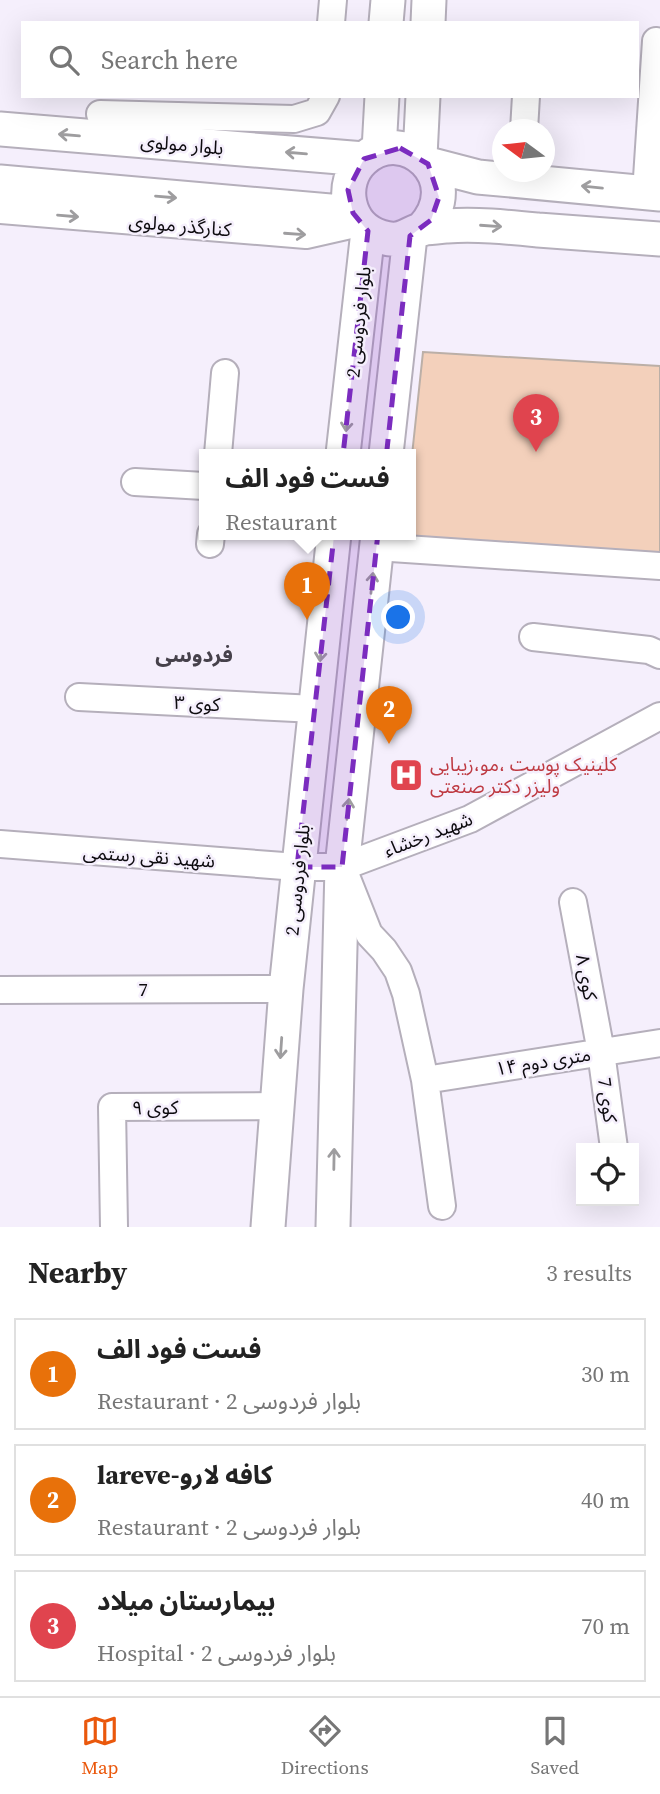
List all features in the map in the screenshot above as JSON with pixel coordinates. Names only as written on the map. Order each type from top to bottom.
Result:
[{"type":"main road","points":[[386,21],[387,0]]},
{"type":"main road","points":[[428,21],[429,0]]},
{"type":"main road","points":[[372,155],[382,98]]},
{"type":"main road","points":[[387,449],[416,232],[431,220],[439,197],[435,174],[424,160],[423,98]]},
{"type":"main road","name":"بلوار مولوی","points":[[0,129],[372,155]]},
{"type":"main road","points":[[360,223],[348,190],[356,168],[372,155],[400,148],[424,160],[478,177],[492,177]]},
{"type":"main road","points":[[555,180],[653,193]]},
{"type":"main road","points":[[0,182],[360,223],[388,239],[416,232],[469,225],[660,239]]},
{"type":"main road","name":"بلوار فردوسی 2","points":[[343,449],[360,223]]},
{"type":"main road","name":"بلوار فردوسی 2","points":[[268,1227],[286,989],[333,540]]},
{"type":"main road","points":[[333,1227],[342,867],[377,541]]},
{"type":"street","points":[[331,21],[333,0]]},
{"type":"street","points":[[653,193],[656,41]]},
{"type":"street","points":[[100,114],[295,119],[317,112],[325,98]]},
{"type":"street","points":[[525,119],[526,98]]},
{"type":"street","name":"کنارگذر مولوی","points":[[0,210],[306,235],[360,223]]},
{"type":"street","points":[[218,449],[225,373]]},
{"type":"street","points":[[135,482],[199,486]]},
{"type":"street","points":[[377,541],[660,566]]},
{"type":"street","points":[[533,637],[649,650],[660,655]]},
{"type":"street","name":"کوی ۳","points":[[79,697],[315,709]]},
{"type":"street","name":"شهید رخشاء","points":[[342,867],[470,819],[660,716]]},
{"type":"street","name":"شهید نقی رستمی","points":[[0,844],[298,867],[342,867]]},
{"type":"street","points":[[342,867],[369,934],[398,971],[406,994],[425,1080],[442,1206]]},
{"type":"street","name":"کوی ۸","points":[[573,902],[601,1052]]},
{"type":"street","name":"7","points":[[0,989],[286,989]]},
{"type":"street","name":"۱۴ متری دوم","points":[[425,1080],[660,1043]]},
{"type":"street","name":"کوی 7","points":[[601,1052],[613,1143]]},
{"type":"street","name":"کوی ۹","points":[[114,1227],[112,1107],[277,1106]]},
{"type":"highlighted area","points":[[400,148],[428,164],[439,197],[431,220],[410,236],[342,867],[297,867],[315,709],[368,231],[353,213],[348,190],[364,159]]},
{"type":"building","points":[[423,352],[660,366],[660,554],[416,538],[416,449],[413,449]]},
{"type":"place","name":"بیمارستان میلاد","points":[[536,452]]},
{"type":"place","name":"فست فود الف","points":[[307,620]]},
{"type":"place","name":"lareve-کافه لارو","points":[[389,744]]},
{"type":"place","name":"کلینیک پوست ،مو،زیبایی ولیزر دکتر صنعتی","points":[[406,775]]},
{"type":"district","name":"فردوسی","points":[[194,655]]}]
